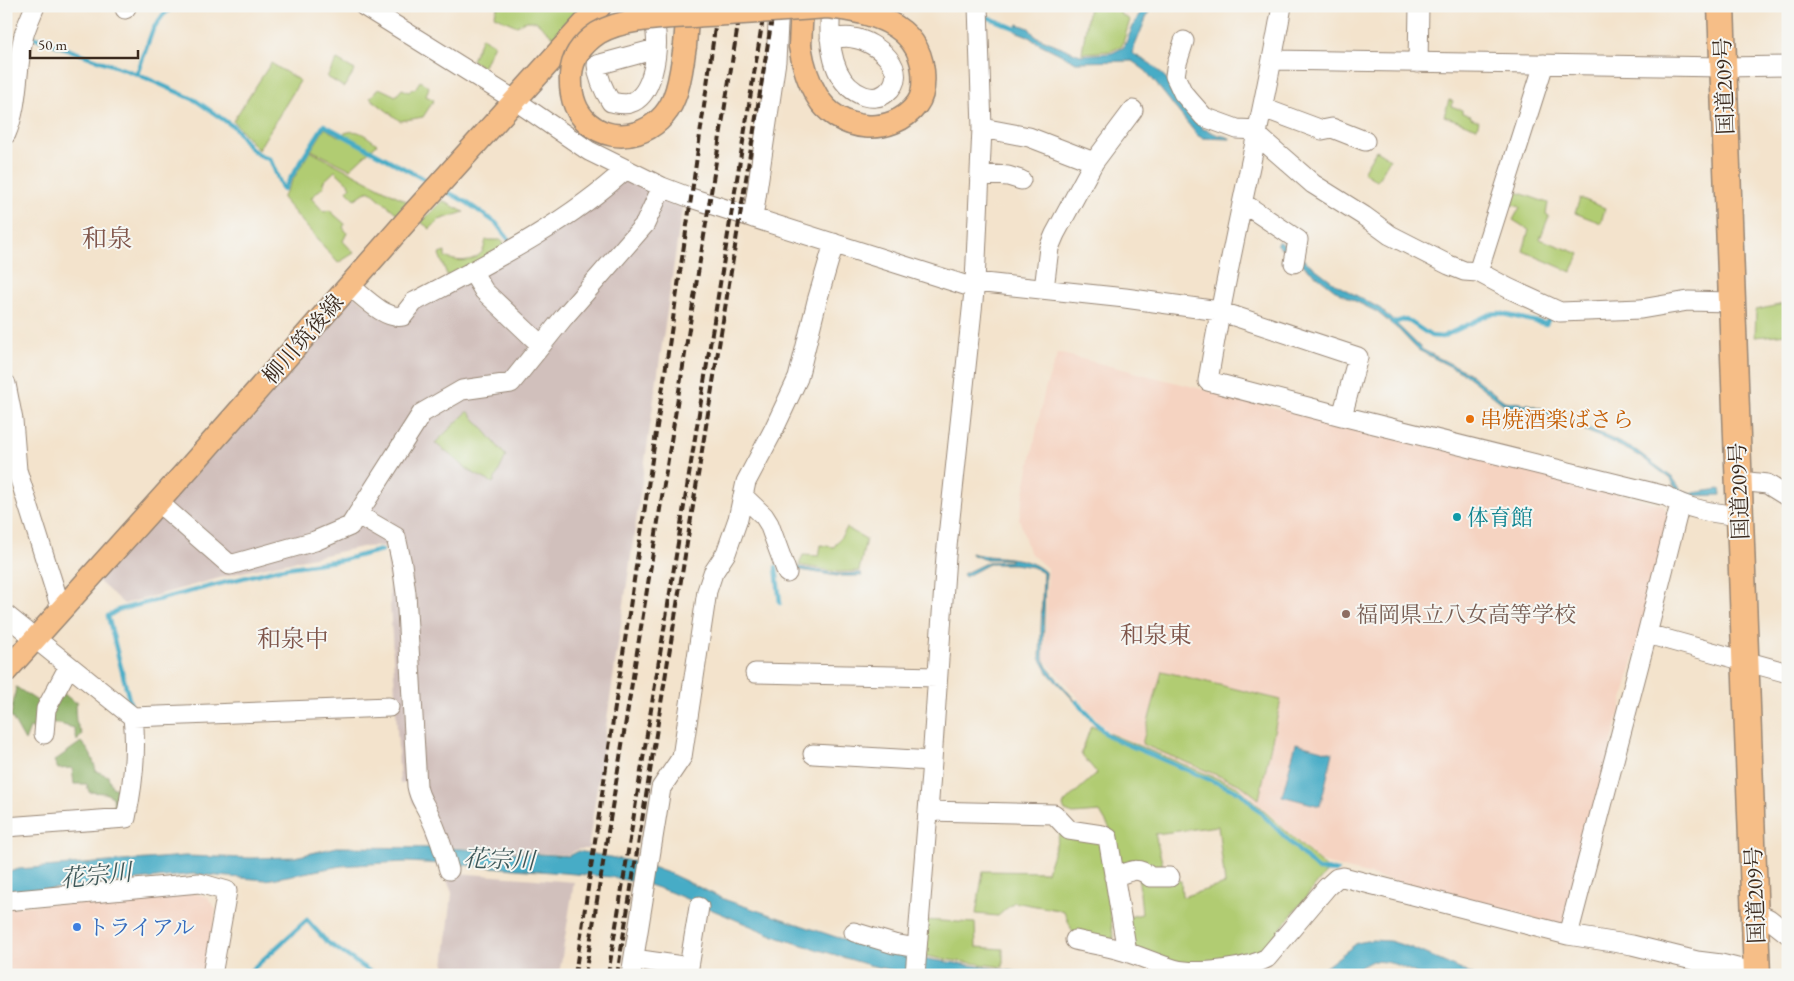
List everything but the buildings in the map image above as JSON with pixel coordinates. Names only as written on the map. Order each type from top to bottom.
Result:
[{"type":"highway","name":"国道209号","points":[[1721,6],[1757,974]]},
{"type":"main road","name":"柳川筑後線","points":[[8,667],[158,502],[409,218],[600,6]]},
{"type":"main road","points":[[688,6],[685,46],[681,77],[674,100],[664,115],[650,128],[633,134],[614,136],[597,131],[584,120],[575,107],[570,87],[571,65],[582,46],[599,33],[624,23],[664,18],[827,7],[853,9],[879,16],[906,35],[922,63],[924,85],[918,104],[900,119],[877,128],[852,125],[831,113],[817,98],[805,71],[800,46],[802,6]]},
{"type":"street","points":[[6,134],[11,122],[18,88],[23,38],[35,6]]},
{"type":"street","points":[[364,6],[516,101],[589,151],[662,187],[691,198],[975,285],[1044,289],[1219,311],[1358,357],[1342,416]]},
{"type":"street","points":[[650,6],[656,34],[656,48]]},
{"type":"street","points":[[753,218],[776,61],[779,6]]},
{"type":"street","points":[[830,39],[831,6]]},
{"type":"street","points":[[915,975],[946,556],[975,285],[982,128],[978,6]]},
{"type":"street","points":[[1282,6],[1258,133],[1219,311],[1208,381],[1666,496],[1680,504],[1706,511],[1740,516]]},
{"type":"street","points":[[1418,62],[1419,6]]},
{"type":"street","points":[[1184,42],[1175,76],[1183,93],[1204,117],[1237,129],[1258,133],[1312,184],[1364,216],[1390,235],[1464,271],[1478,272],[1560,312],[1641,309],[1688,301],[1731,302]]},
{"type":"street","points":[[1272,60],[1723,67],[1788,66]]},
{"type":"street","points":[[1478,272],[1544,64]]},
{"type":"street","points":[[1263,108],[1322,130],[1332,128],[1365,141]]},
{"type":"street","points":[[1044,289],[1049,248],[1094,162],[1132,110]]},
{"type":"street","points":[[982,128],[1029,137],[1094,162]]},
{"type":"street","points":[[350,286],[388,316],[396,318],[403,316],[414,302],[523,243],[570,214],[603,190],[626,170]]},
{"type":"street","points":[[981,174],[1008,176],[1021,180]]},
{"type":"street","points":[[158,502],[230,564],[315,541],[350,526],[422,413],[462,390],[511,383],[645,224],[662,187]]},
{"type":"street","points":[[1243,204],[1298,240],[1295,257]]},
{"type":"street","points":[[698,907],[689,967],[632,967],[660,788],[682,757],[707,591],[713,573],[726,553],[738,519],[746,482],[773,432],[798,378],[834,242]]},
{"type":"street","points":[[472,271],[484,291],[541,346]]},
{"type":"street","points":[[6,384],[13,420],[17,470],[61,609]]},
{"type":"street","points":[[1749,482],[1767,484],[1788,498]]},
{"type":"street","points":[[743,496],[764,516],[769,524],[787,573]]},
{"type":"street","points":[[1568,935],[1680,504]]},
{"type":"street","points":[[358,514],[396,537],[406,592],[417,786],[419,797],[442,844],[449,870]]},
{"type":"street","points":[[6,615],[133,717],[389,707]]},
{"type":"street","points":[[1647,634],[1746,663],[1788,673]]},
{"type":"street","points":[[44,734],[46,709],[69,666]]},
{"type":"street","points":[[755,673],[937,677]]},
{"type":"street","points":[[6,827],[126,818],[135,758],[133,717]]},
{"type":"street","points":[[813,754],[932,760]]},
{"type":"street","points":[[928,812],[1054,814],[1070,830],[1102,835],[1108,838],[1127,952]]},
{"type":"street","points":[[1114,877],[1139,870],[1144,871],[1150,877],[1170,877]]},
{"type":"street","points":[[1075,940],[1127,952],[1175,969],[1218,970],[1261,961],[1267,958],[1322,893],[1337,878],[1343,877],[1568,935],[1632,945],[1697,961],[1721,964],[1757,974]]},
{"type":"street","points":[[6,900],[199,883],[227,890],[212,975]]},
{"type":"street","points":[[1755,912],[1769,919],[1788,934]]},
{"type":"street","points":[[854,932],[917,950]]},
{"type":"shaded area","points":[[625,177],[683,202],[588,849],[578,849],[567,855],[436,846],[425,841],[420,810],[413,803],[406,783],[400,784],[387,546],[362,547],[242,572],[124,604],[95,578],[350,292],[387,321],[417,307]]},
{"type":"shaded area","name":"福岡県立八女高等学校","points":[[1058,353],[1663,505],[1670,519],[1564,926],[1321,862],[1239,786],[1109,732],[1044,659],[1048,569],[1029,552],[1019,518],[1045,389]]},
{"type":"shaded area","points":[[444,872],[574,882],[559,975],[443,975],[452,893]]},
{"type":"shaded area","name":"トライアル","points":[[187,891],[207,897],[216,909],[208,975],[6,975],[6,908]]},
{"type":"green space","points":[[498,6],[594,6],[559,42],[536,21],[524,21],[517,26],[494,16]]},
{"type":"green space","points":[[1089,6],[1122,6],[1120,14],[1130,20],[1122,46],[1111,51],[1082,53]]},
{"type":"green space","points":[[482,37],[494,44],[483,68],[472,60]]},
{"type":"green space","points":[[337,60],[355,70],[344,87],[327,77]]},
{"type":"green space","points":[[271,63],[300,81],[258,150],[233,121]]},
{"type":"green space","points":[[420,81],[429,87],[426,96],[434,100],[423,117],[400,121],[370,98],[379,88],[396,96],[402,89],[409,92],[415,89]]},
{"type":"green space","points":[[1449,100],[1453,101],[1451,106],[1462,110],[1462,113],[1479,121],[1477,128],[1444,116]]},
{"type":"green space","points":[[325,128],[338,136],[354,131],[358,132],[377,144],[350,169],[311,150]]},
{"type":"green space","points":[[1376,150],[1390,159],[1377,181],[1363,172]]},
{"type":"green space","points":[[310,151],[412,204],[401,217],[369,190],[355,199],[347,191],[351,186],[335,171],[323,182],[324,186],[311,198],[324,212],[329,210],[345,224],[343,227],[347,233],[343,241],[354,253],[338,263],[282,198]]},
{"type":"green space","points":[[1508,189],[1548,203],[1546,214],[1549,216],[1540,239],[1580,254],[1571,272],[1523,251],[1529,230],[1513,220],[1520,207],[1502,202]]},
{"type":"green space","points":[[1580,198],[1605,208],[1601,223],[1575,213]]},
{"type":"green space","points":[[443,201],[464,212],[439,220],[430,229],[421,222]]},
{"type":"green space","points":[[486,240],[502,240],[507,248],[449,280],[439,254],[445,252],[445,257],[449,259],[469,260],[482,252]]},
{"type":"green space","points":[[1788,303],[1788,334],[1755,337],[1756,310]]},
{"type":"green space","points":[[468,411],[506,456],[493,483],[471,472],[435,443]]},
{"type":"green space","points":[[847,528],[866,539],[859,571],[838,572],[799,565],[803,555],[819,556],[821,545],[834,547]]},
{"type":"green space","points":[[1162,671],[1281,700],[1259,799],[1241,785],[1142,744]]},
{"type":"green space","points":[[16,687],[45,706],[41,730],[30,728],[25,741],[11,716]]},
{"type":"green space","points":[[63,693],[74,702],[78,702],[75,706],[76,722],[82,734],[77,741],[74,728],[52,722],[50,714]]},
{"type":"green space","points":[[1091,726],[1238,787],[1328,870],[1259,955],[1181,965],[1131,947],[1124,918],[1142,914],[1138,872],[1181,881],[1182,897],[1225,884],[1218,826],[1155,834],[1163,866],[1115,869],[1110,829],[1100,812],[1073,814],[1065,811],[1063,806],[1097,773],[1081,754]]},
{"type":"green space","points":[[81,742],[91,755],[96,771],[108,776],[112,787],[127,792],[123,815],[102,816],[102,807],[114,806],[113,797],[105,793],[89,792],[87,784],[74,784],[72,768],[58,769],[54,761]]},
{"type":"green space","points":[[1061,829],[1100,837],[1114,943],[1073,933],[1064,911],[1014,902],[998,916],[976,914],[983,871],[1047,872]]},
{"type":"green space","points":[[924,920],[975,923],[976,947],[1003,949],[1003,967],[921,955]]},
{"type":"water","points":[[1144,6],[1151,6],[1132,53],[1151,64],[1166,78],[1203,129],[1230,139],[1202,138],[1197,135],[1146,71],[1132,61],[1076,62],[1015,31],[1018,24],[1029,28],[1035,36],[1080,55],[1112,53],[1124,47]]},
{"type":"water","points":[[1279,241],[1337,285],[1381,309],[1423,350],[1467,372],[1504,401],[1528,404],[1541,408],[1637,451],[1673,478],[1682,491],[1693,493],[1720,489],[1721,495],[1680,496],[1671,479],[1640,456],[1532,408],[1509,406],[1502,403],[1463,373],[1418,350],[1399,330],[1377,312],[1339,293],[1276,244]]},
{"type":"water","points":[[971,553],[1019,559],[1037,566],[1045,572],[1043,658],[1047,667],[1084,711],[1049,674],[1040,658],[1043,573],[1033,567],[1014,564],[989,564],[965,577],[963,574],[988,562],[1011,561],[1010,559],[983,559]]},
{"type":"water","points":[[793,566],[838,574],[861,573],[862,576],[837,576],[794,569]]},
{"type":"water","points":[[1296,743],[1333,753],[1320,806],[1282,796]]},
{"type":"water","name":"花宗川","points":[[337,847],[449,848],[568,856],[578,851],[641,863],[671,874],[726,900],[836,937],[883,950],[933,960],[1041,975],[915,975],[869,965],[779,938],[649,885],[611,877],[479,866],[407,862],[385,863],[341,866],[266,880],[194,874],[6,894],[6,873],[19,869],[185,856],[295,857]]},
{"type":"water","points":[[1371,940],[1390,941],[1412,948],[1473,975],[1420,975],[1398,965],[1372,961],[1345,975],[1315,975],[1357,943]]},
{"type":"waterway","points":[[137,74],[153,29],[163,15],[174,6]]},
{"type":"waterway","points":[[1600,6],[1623,11],[1661,6]]},
{"type":"waterway","points":[[987,17],[1019,30]]},
{"type":"waterway","points":[[30,36],[137,74],[195,100],[234,127],[250,148],[262,157],[270,159],[283,190],[324,125],[431,183]]},
{"type":"waterway","points":[[442,189],[466,202],[496,223],[512,244]]},
{"type":"waterway","points":[[1393,323],[1406,319],[1431,336],[1442,337],[1490,314],[1499,313],[1546,324],[1551,315]]},
{"type":"waterway","points":[[130,703],[108,616],[118,610],[278,569],[342,560],[382,550]]},
{"type":"waterway","points":[[776,567],[780,603]]},
{"type":"waterway","points":[[1077,702],[1106,734],[1112,738],[1241,793],[1318,870],[1337,871]]},
{"type":"waterway","points":[[246,975],[307,920],[327,942],[375,975]]},
{"type":"railway","points":[[575,975],[718,6]]},
{"type":"railway","points":[[585,975],[741,6]]},
{"type":"railway","points":[[608,975],[765,6]]},
{"type":"railway","points":[[617,975],[774,6]]},
{"type":"place","name":"串焼酒楽ばさら","points":[[1470,419]]},
{"type":"place","name":"体育館","points":[[1457,517]]},
{"type":"place","name":"福岡県立八女高等学校","points":[[1346,614]]},
{"type":"place","name":"トライアル","points":[[77,927]]},
{"type":"district","name":"和泉","points":[[107,238]]},
{"type":"district","name":"和泉東","points":[[1156,634]]},
{"type":"district","name":"和泉中","points":[[293,638]]}]
